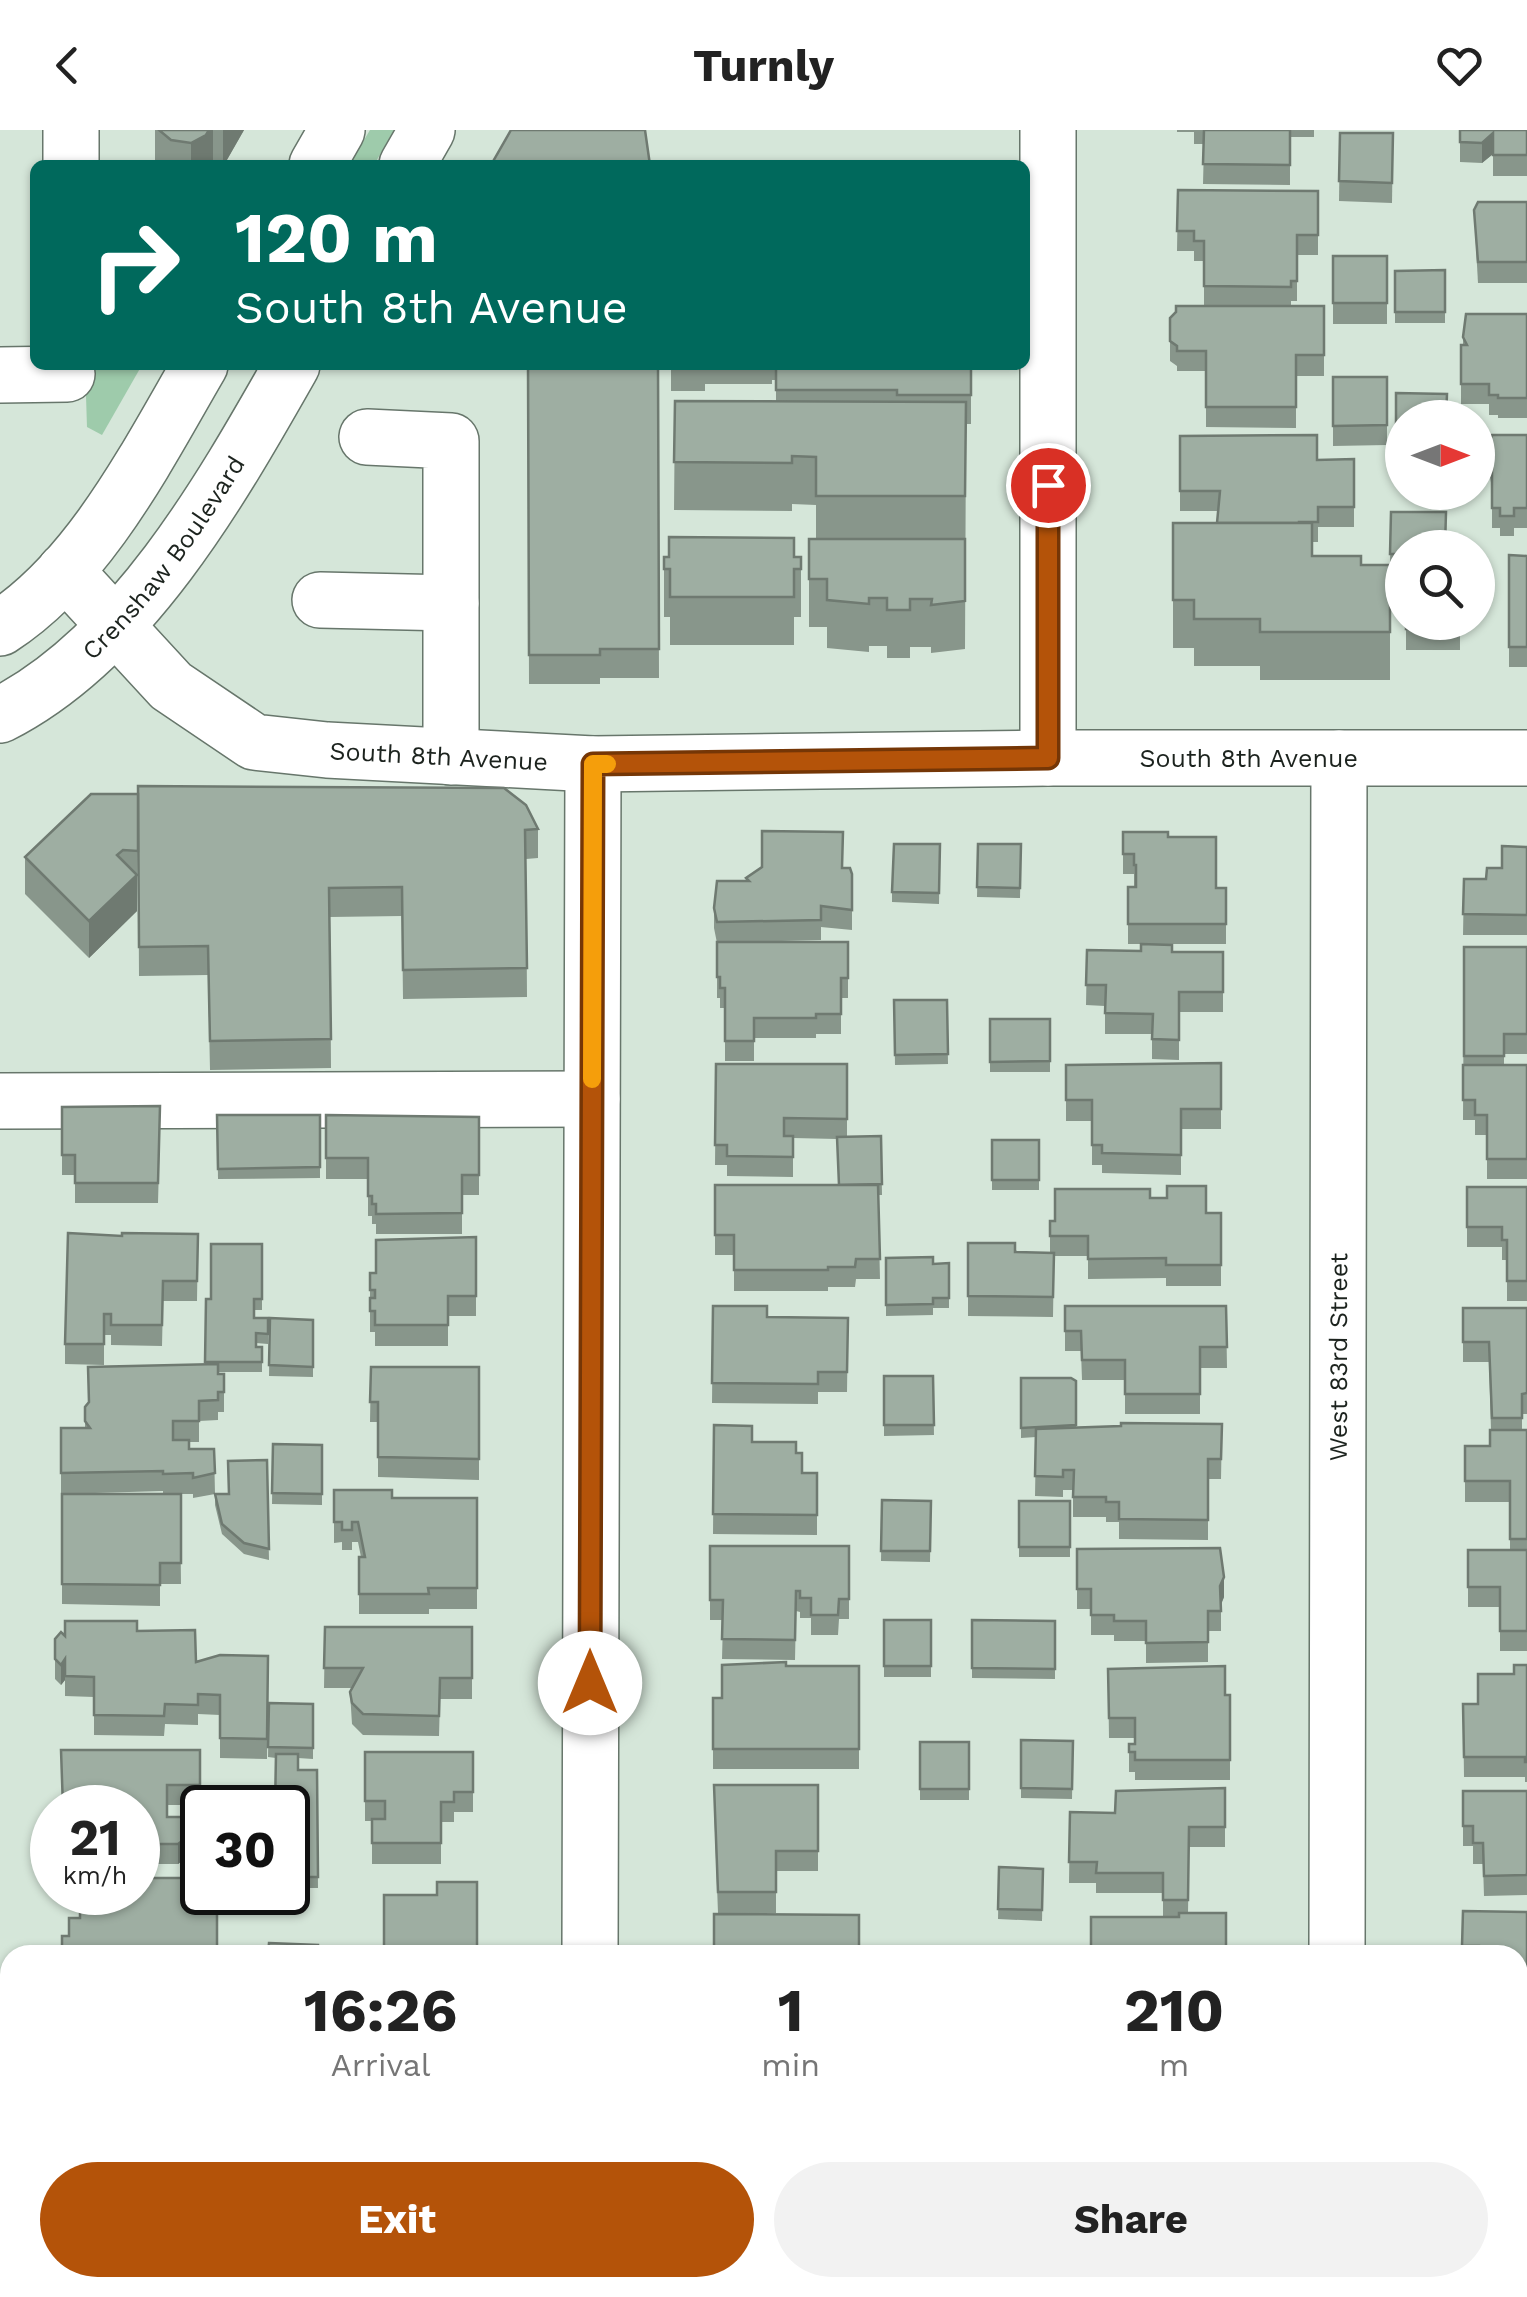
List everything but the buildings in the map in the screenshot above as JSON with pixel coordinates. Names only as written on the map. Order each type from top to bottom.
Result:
[{"type":"street","points":[[71,130],[72,160]]},
{"type":"street","points":[[320,160],[337,130]]},
{"type":"street","points":[[409,160],[426,130]]},
{"type":"street","points":[[1048,130],[1048,758]]},
{"type":"street","points":[[0,628],[27,611],[64,571],[118,501],[197,370]]},
{"type":"street","name":"Crenshaw Boulevard","points":[[0,715],[35,697],[116,626],[229,476],[289,370]]},
{"type":"street","points":[[0,376],[67,381]]},
{"type":"street","points":[[367,437],[452,441],[450,756]]},
{"type":"street","name":"South 8th Avenue","points":[[64,571],[171,686],[254,742],[328,750],[593,764],[1048,758],[1527,758]]},
{"type":"street","points":[[320,600],[452,603]]},
{"type":"street","name":"West 83rd Street","points":[[1336,1945],[1340,758]]},
{"type":"street","points":[[590,1945],[593,764]]},
{"type":"street","points":[[0,1102],[592,1100]]},
{"type":"green space","points":[[370,130],[394,130],[377,160],[352,160]]},
{"type":"green space","points":[[85,370],[139,370],[102,435],[87,427]]},
{"type":"slow traffic","points":[[592,1079],[593,764],[607,764]]},
{"type":"route","points":[[590,1683],[593,764],[1048,758],[1048,485]]}]
